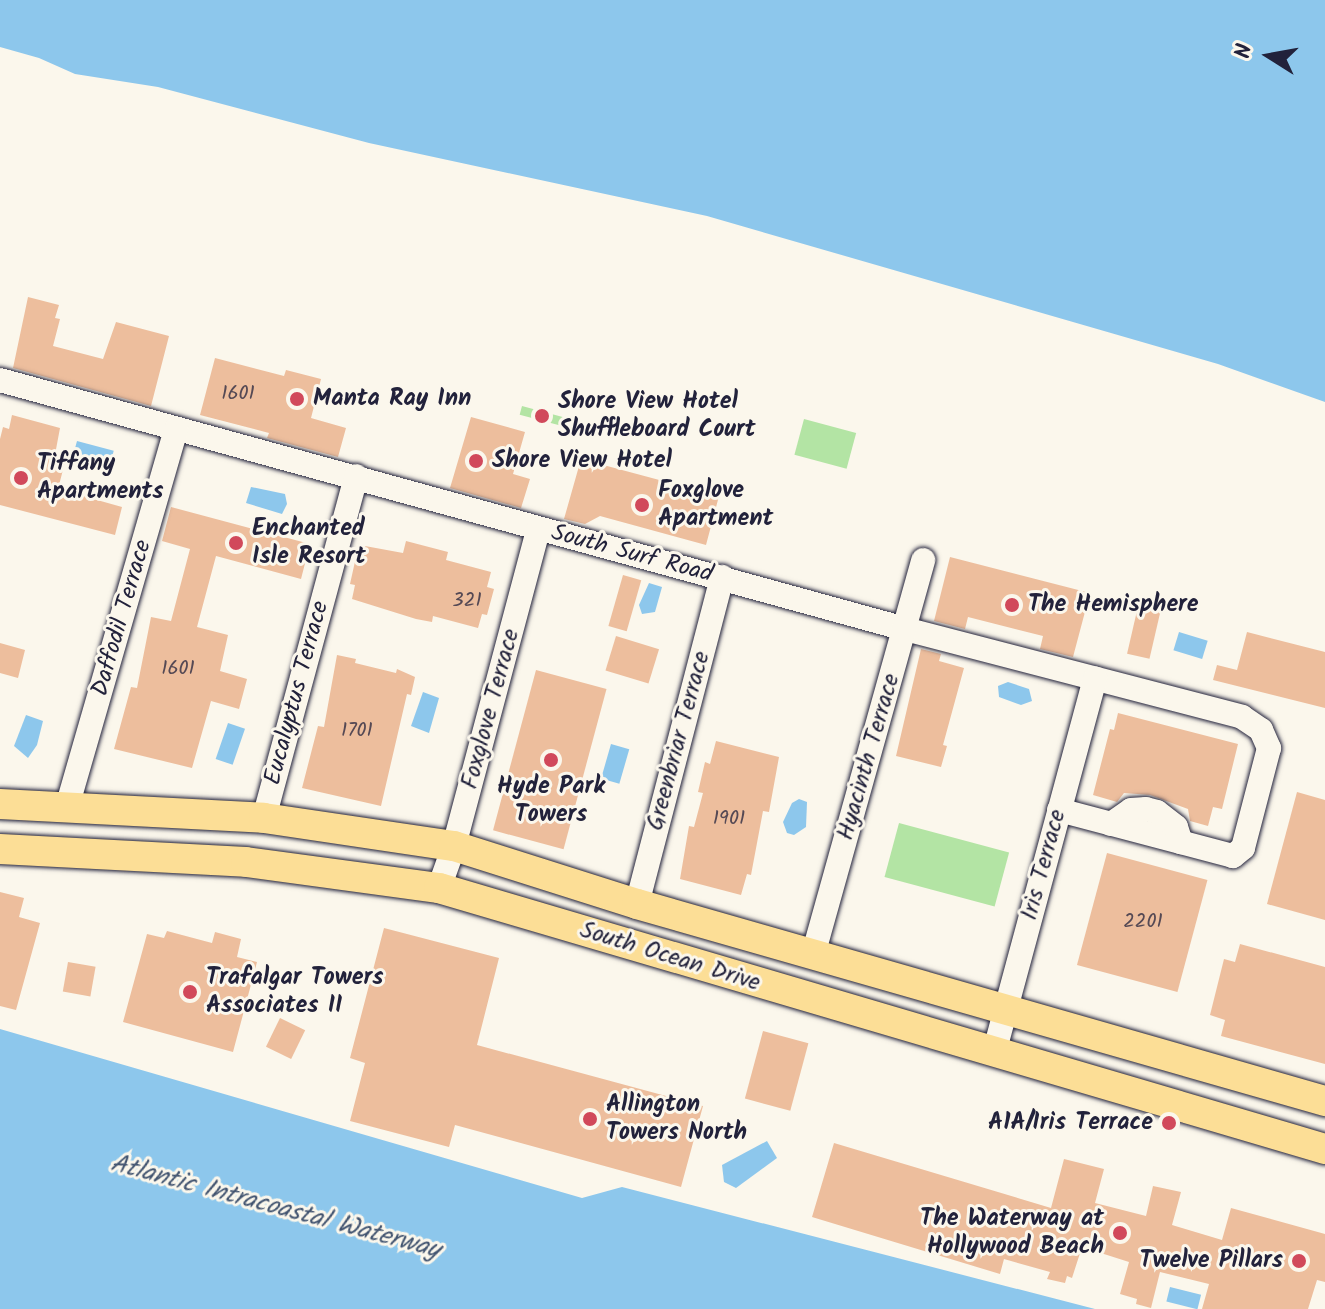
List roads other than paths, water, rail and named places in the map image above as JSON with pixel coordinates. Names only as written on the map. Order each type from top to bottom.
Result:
[{"type":"main road","name":"South Ocean Drive","points":[[0,804],[264,818],[454,846],[637,904],[1325,1101]]},
{"type":"main road","name":"South Ocean Drive","points":[[0,849],[246,862],[439,888],[1325,1149]]},
{"type":"street","name":"South Surf Road","points":[[0,380],[356,476],[538,530],[1242,717],[1261,730],[1269,748],[1243,848],[1233,856],[1059,810]]},
{"type":"street","name":"Daffodil Terrace","points":[[67,807],[176,429]]},
{"type":"street","name":"Eucalyptus Terrace","points":[[264,818],[356,476]]},
{"type":"street","name":"Foxglove Terrace","points":[[439,888],[454,846],[538,530]]},
{"type":"street","name":"Hyacinth Terrace","points":[[813,955],[923,560]]},
{"type":"street","name":"Greenbriar Terrace","points":[[637,904],[722,577]]},
{"type":"street","name":"Iris Terrace","points":[[994,1053],[1095,678]]},
{"type":"water","points":[[0,0],[1325,0],[1325,402],[1218,364],[707,216],[369,143],[158,87],[75,74],[39,58],[0,47]]},
{"type":"water","points":[[77,441],[114,451],[109,469],[72,459]]},
{"type":"water","points":[[251,487],[285,494],[287,504],[282,514],[246,503]]},
{"type":"water","points":[[649,583],[662,587],[655,612],[642,614],[639,605]]},
{"type":"water","points":[[1179,632],[1208,641],[1202,659],[1173,650]]},
{"type":"water","points":[[1008,682],[1029,689],[1032,701],[1021,705],[999,697],[998,686]]},
{"type":"water","points":[[423,692],[439,698],[429,733],[411,726]]},
{"type":"water","points":[[26,715],[43,721],[37,745],[28,758],[14,746]]},
{"type":"water","points":[[228,723],[245,729],[233,765],[216,759]]},
{"type":"water","points":[[611,744],[629,749],[619,784],[601,779]]},
{"type":"water","points":[[799,799],[807,802],[806,827],[794,835],[787,833],[783,822],[792,803]]},
{"type":"water","name":"Atlantic Intracoastal Waterway","points":[[0,1029],[582,1198],[622,1187],[1095,1309],[0,1309]]},
{"type":"water","points":[[767,1141],[777,1158],[736,1188],[724,1182],[722,1165]]},
{"type":"water","points":[[1170,1287],[1201,1295],[1197,1309],[1166,1302]]},
{"type":"place","name":"Manta Ray Inn","points":[[297,399]]},
{"type":"place","name":"Shore View Hotel Shuffleboard Court","points":[[542,416]]},
{"type":"place","name":"Shore View Hotel","points":[[476,461]]},
{"type":"place","name":"Tiffany Apartments","points":[[21,478]]},
{"type":"place","name":"Foxglove Apartment","points":[[642,505]]},
{"type":"place","name":"Enchanted Isle Resort","points":[[236,543]]},
{"type":"place","name":"The Hemisphere","points":[[1012,605]]},
{"type":"place","name":"Hyde Park Towers","points":[[551,760]]},
{"type":"place","name":"Trafalgar Towers Associates II","points":[[190,992]]},
{"type":"place","name":"Allington Towers North","points":[[590,1119]]},
{"type":"place","name":"A1A/Iris Terrace","points":[[1169,1123]]},
{"type":"place","name":"The Waterway at Hollywood Beach","points":[[1120,1233]]},
{"type":"place","name":"Twelve Pillars","points":[[1299,1261]]}]
